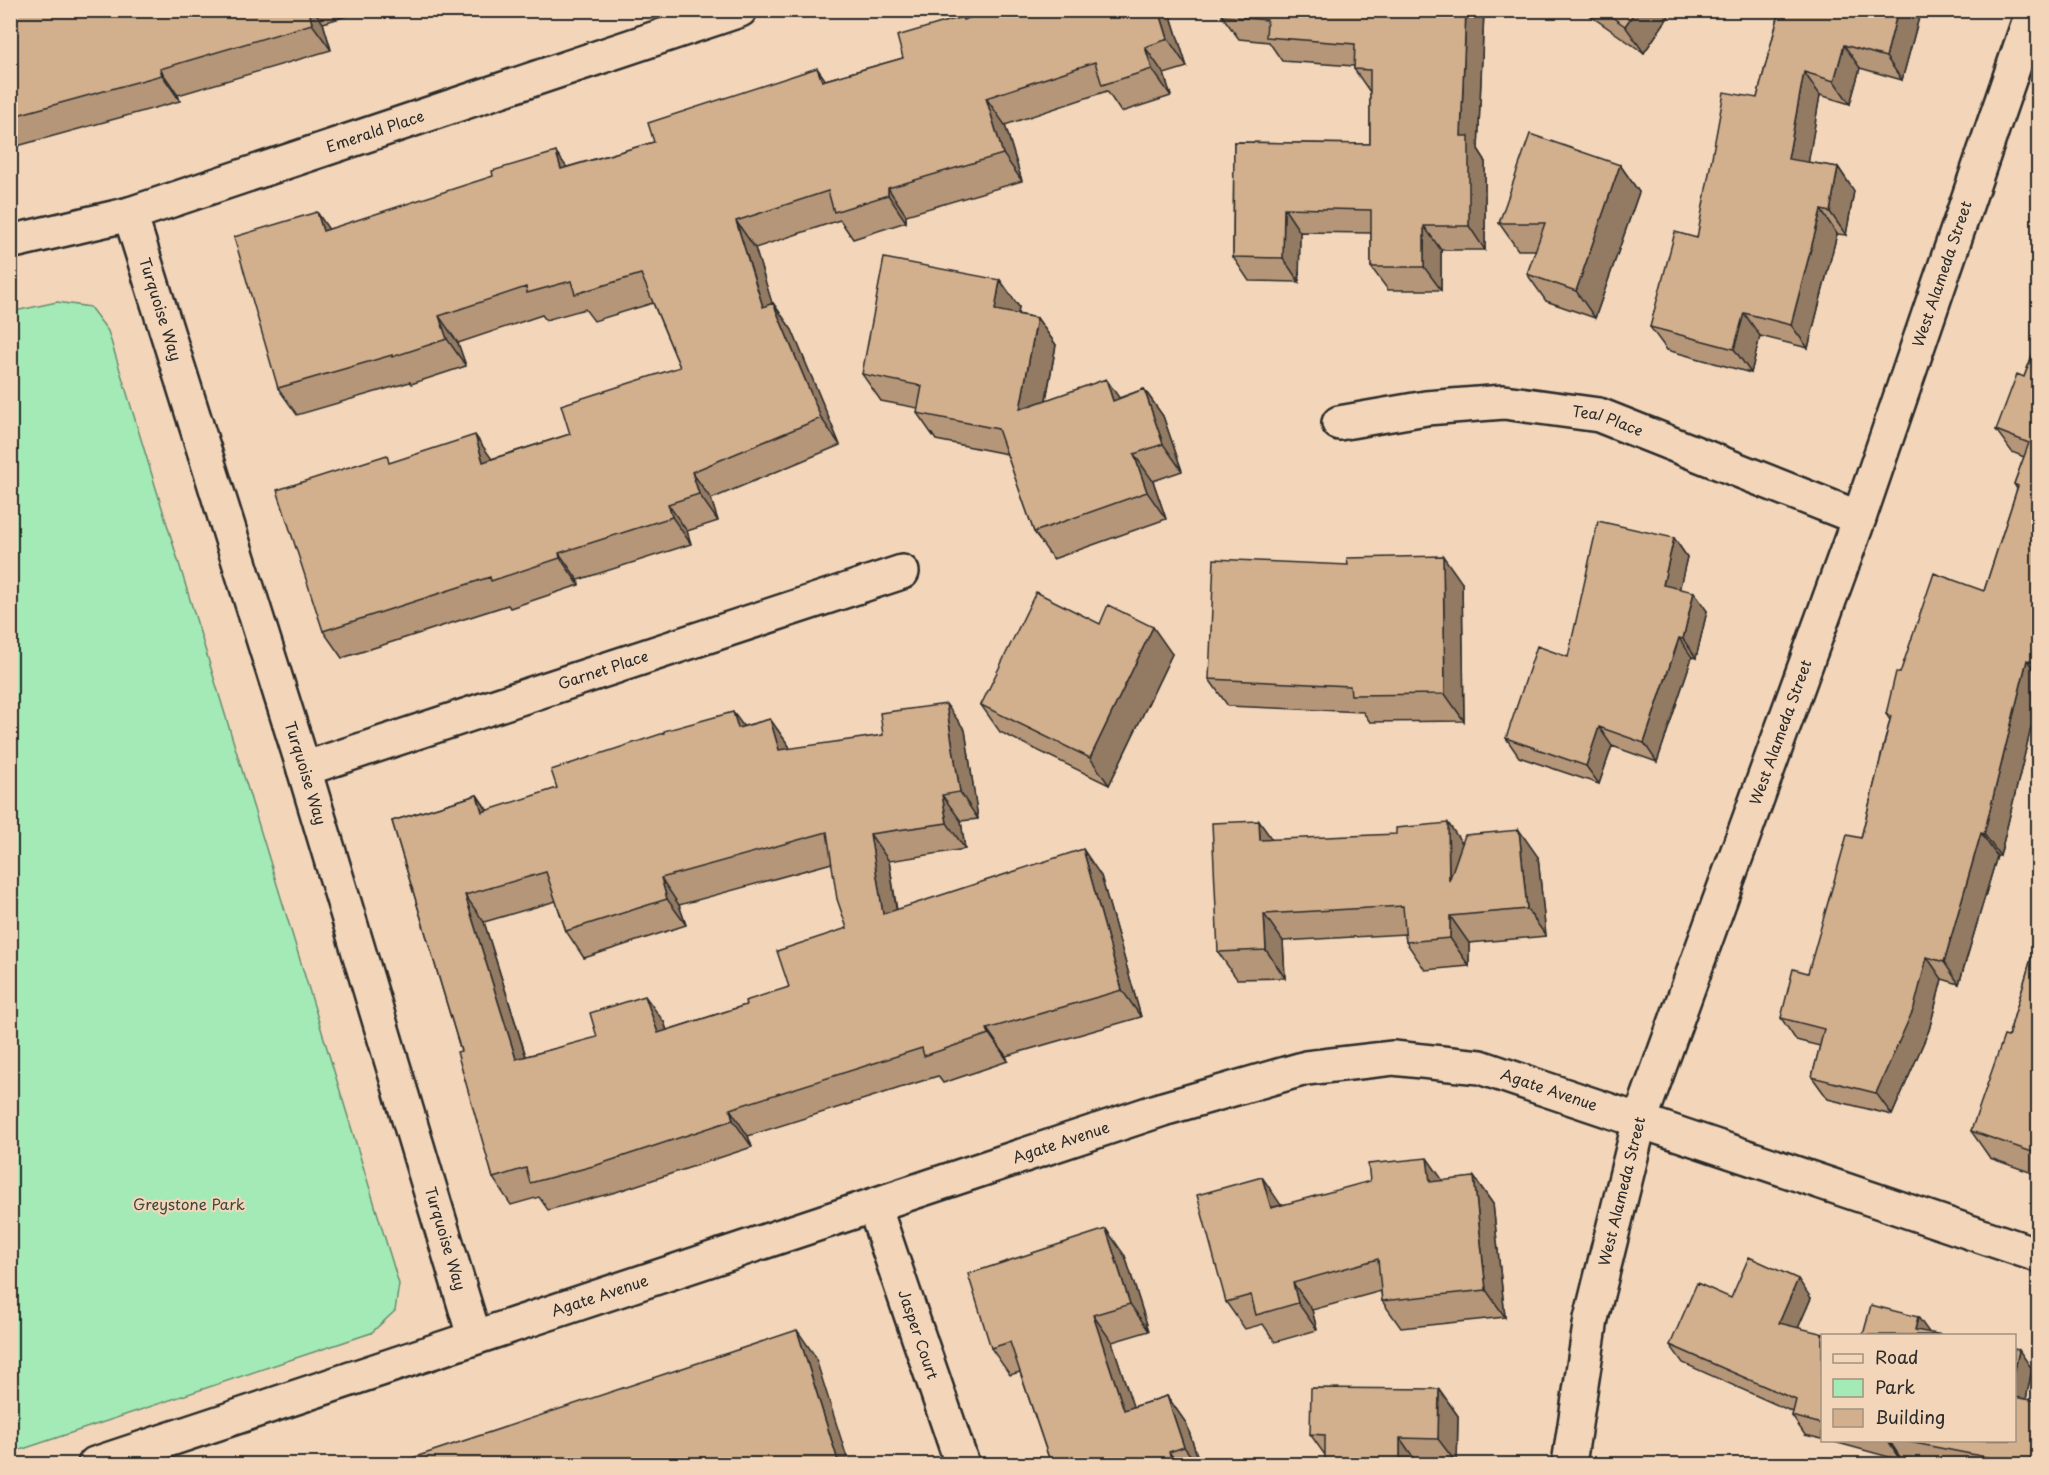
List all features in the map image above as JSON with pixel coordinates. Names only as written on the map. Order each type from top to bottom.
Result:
[{"type":"street","name":"Emerald Place","points":[[10,242],[130,214],[740,10]]},
{"type":"street","name":"West Alameda Street","points":[[1569,1464],[1591,1319],[1640,1119],[1859,518],[2033,10]]},
{"type":"street","name":"Turquoise Way","points":[[130,214],[304,769],[474,1336]]},
{"type":"street","name":"Teal Place","points":[[1339,423],[1426,408],[1504,402],[1599,416],[1859,518]]},
{"type":"street","name":"Garnet Place","points":[[304,769],[902,572]]},
{"type":"street","name":"Agate Avenue","points":[[95,1464],[474,1336],[1163,1109],[1295,1072],[1393,1058],[1480,1067],[1640,1119],[2038,1255]]},
{"type":"street","name":"Jasper Court","points":[[874,1206],[962,1464]]},
{"type":"green space","name":"Greystone Park","points":[[57,302],[90,307],[108,331],[399,1284],[395,1311],[371,1333],[11,1453],[10,312]]},
{"type":"building","points":[[10,10],[309,10],[312,24],[160,69],[162,75],[10,117]]},
{"type":"building","points":[[991,10],[1159,10],[1168,39],[1145,47],[1152,69],[1102,85],[1095,62],[986,98],[1003,154],[888,188],[888,195],[834,212],[828,191],[736,221],[763,307],[773,303],[821,418],[692,472],[699,494],[668,504],[672,517],[559,553],[560,558],[491,581],[490,577],[323,631],[277,490],[387,455],[389,463],[475,435],[483,462],[570,434],[561,405],[680,367],[641,274],[575,294],[571,281],[527,293],[526,287],[439,316],[447,339],[392,357],[392,355],[278,388],[234,237],[317,212],[323,231],[493,176],[492,171],[556,152],[561,169],[654,142],[648,123],[817,68],[822,81],[903,58],[897,36],[962,17],[963,20]]},
{"type":"building","points":[[1223,10],[1466,10],[1461,136],[1469,136],[1469,226],[1424,226],[1424,267],[1371,267],[1371,210],[1284,208],[1283,258],[1233,257],[1234,142],[1370,144],[1370,70],[1354,69],[1355,44],[1266,37],[1267,20],[1222,16]]},
{"type":"building","points":[[1602,10],[1636,10],[1625,26]]},
{"type":"building","points":[[1780,10],[1898,10],[1886,57],[1844,45],[1834,81],[1804,72],[1788,159],[1838,167],[1830,212],[1821,210],[1791,325],[1744,313],[1734,349],[1650,327],[1675,232],[1697,238],[1724,92],[1757,98]]},
{"type":"building","points":[[1530,134],[1620,165],[1576,291],[1527,274],[1545,223],[1499,223]]},
{"type":"building","points":[[884,258],[1000,280],[995,310],[1037,318],[1020,409],[1106,379],[1113,401],[1144,389],[1163,444],[1134,454],[1147,492],[1034,532],[998,429],[917,413],[922,386],[862,374]]},
{"type":"building","points":[[2038,340],[2038,664],[2027,660],[1984,834],[1981,833],[1944,962],[1927,957],[1914,1008],[1876,1093],[1812,1077],[1824,1029],[1781,1018],[1793,969],[1808,973],[1847,835],[1861,838],[1891,716],[1886,714],[1896,672],[1900,673],[1934,573],[1984,591],[2018,486],[2014,484],[2029,443],[1996,430],[2017,374],[2024,377]]},
{"type":"building","points":[[1598,521],[1674,538],[1663,585],[1694,592],[1683,639],[1679,638],[1644,743],[1599,727],[1586,766],[1506,738],[1537,646],[1568,657]]},
{"type":"building","points":[[1443,556],[1445,694],[1351,695],[1350,686],[1209,679],[1214,559],[1348,565],[1347,558]]},
{"type":"building","points":[[1036,592],[1100,624],[1108,605],[1153,627],[1090,758],[981,705]]},
{"type":"building","points":[[946,704],[960,792],[942,795],[947,823],[870,834],[883,914],[1083,849],[1122,990],[987,1029],[989,1034],[924,1056],[922,1048],[730,1109],[733,1120],[597,1165],[530,1183],[526,1168],[493,1178],[457,1052],[461,1051],[392,821],[477,795],[482,812],[557,788],[551,770],[664,733],[664,731],[733,712],[738,728],[770,719],[779,750],[883,735],[880,713]],"holes":[[[827,832],[837,899],[847,928],[777,951],[789,987],[745,1001],[746,1005],[658,1033],[645,996],[590,1013],[597,1037],[516,1059],[465,895],[546,872],[566,931],[667,899],[661,878]]]},
{"type":"building","points":[[1259,821],[1260,840],[1396,834],[1396,828],[1448,823],[1449,881],[1465,835],[1519,830],[1527,909],[1450,916],[1450,938],[1406,942],[1403,906],[1264,914],[1266,950],[1218,952],[1212,823]]},
{"type":"building","points":[[2038,935],[2038,1154],[1971,1131],[2004,1036],[2008,1037]]},
{"type":"building","points":[[1427,1158],[1430,1182],[1474,1177],[1486,1290],[1382,1301],[1378,1259],[1293,1283],[1298,1303],[1256,1315],[1251,1295],[1226,1302],[1197,1195],[1262,1177],[1271,1208],[1370,1181],[1368,1164]]},
{"type":"building","points":[[1106,1229],[1130,1304],[1093,1315],[1124,1410],[1167,1396],[1184,1447],[1169,1452],[1173,1464],[1051,1464],[1010,1342],[991,1348],[968,1274]]},
{"type":"building","points":[[1749,1257],[1798,1279],[1779,1323],[1824,1334],[1821,1334],[1821,1424],[1792,1416],[1796,1400],[1670,1345],[1697,1283],[1731,1298]]},
{"type":"building","points":[[1871,1305],[1918,1317],[1915,1330],[1937,1334],[1863,1334]]},
{"type":"building","points":[[797,1330],[839,1464],[404,1464],[403,1461]]},
{"type":"building","points":[[1311,1388],[1439,1389],[1438,1439],[1400,1438],[1400,1464],[1325,1464],[1325,1435],[1310,1434]]},
{"type":"building","points":[[2016,1397],[2038,1401],[2038,1416],[2030,1464],[1909,1442],[2016,1442]]}]
